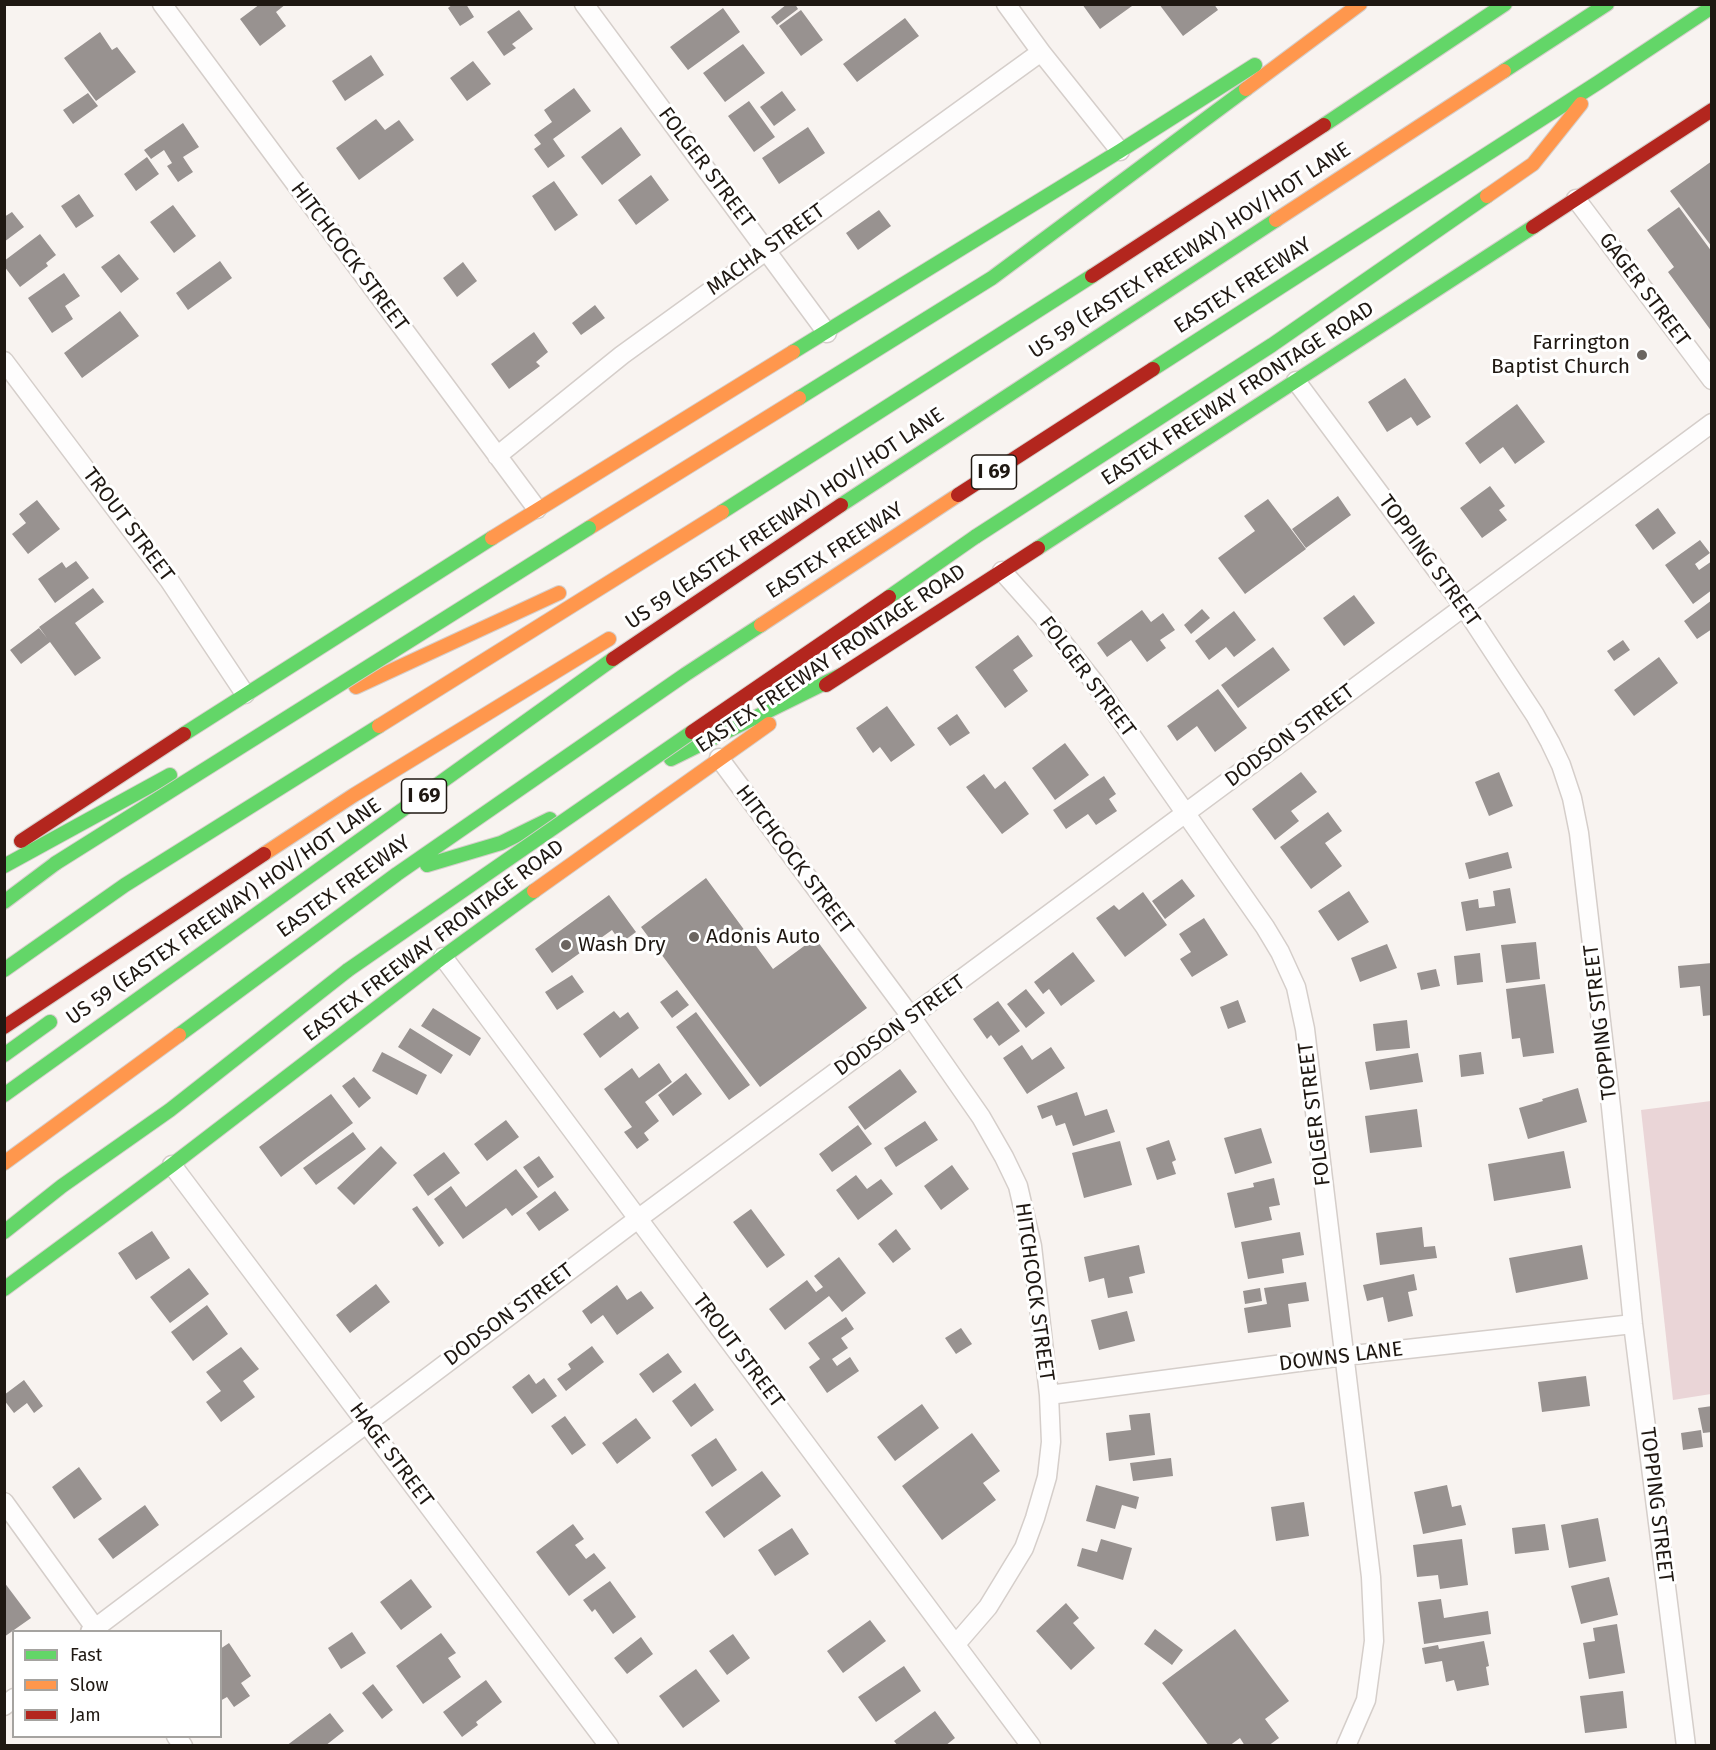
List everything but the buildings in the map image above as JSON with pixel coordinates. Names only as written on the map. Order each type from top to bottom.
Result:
[{"type":"main road","points":[[4,852],[245,694],[537,509],[1120,151],[1348,4]]},
{"type":"main road","points":[[4,902],[56,863],[992,278],[1360,4]]},
{"type":"main road","points":[[4,970],[125,885],[845,435],[1210,200],[1505,4]]},
{"type":"main road","name":"US 59 (EASTEX FREEWAY) HOV/HOT LANE","points":[[4,1095],[641,639],[846,501],[1607,4]]},
{"type":"main road","name":"EASTEX FREEWAY","points":[[4,1163],[397,874],[696,668],[1037,443],[1712,8]]},
{"type":"main road","points":[[4,1232],[62,1186],[170,1110],[348,970],[975,537],[1272,345],[1533,164],[1599,82]]},
{"type":"main road","name":"EASTEX FREEWAY FRONTAGE ROAD","points":[[4,1289],[172,1165],[443,957],[718,758],[841,675],[1712,110]]},
{"type":"main road","name":"EASTEX FREEWAY","points":[[693,588],[846,501]]},
{"type":"main road","points":[[592,578],[688,533]]},
{"type":"main road","points":[[4,866],[182,768],[570,588]]},
{"type":"main road","points":[[4,1027],[354,795],[617,634]]},
{"type":"main road","points":[[303,864],[641,639]]},
{"type":"main road","points":[[409,777],[580,657]]},
{"type":"main road","points":[[397,874],[501,843],[841,675]]},
{"type":"main road","points":[[4,1054],[63,1013]]},
{"type":"street","name":"HITCHCOCK STREET","points":[[162,4],[537,509]]},
{"type":"street","name":"FOLGER STREET","points":[[584,4],[827,333]]},
{"type":"street","points":[[1006,4],[1120,151]]},
{"type":"street","name":"MACHA STREET","points":[[497,456],[622,355],[1041,52]]},
{"type":"street","name":"GAGER STREET","points":[[1576,199],[1712,380]]},
{"type":"street","name":"TROUT STREET","points":[[4,361],[169,580],[245,694]]},
{"type":"street","name":"TOPPING STREET","points":[[1296,381],[1464,607],[1545,733],[1561,765],[1572,798],[1579,833],[1611,1107],[1633,1324],[1686,1746]]},
{"type":"street","name":"DODSON STREET","points":[[94,1630],[366,1422],[639,1218],[1712,423]]},
{"type":"street","name":"FOLGER STREET","points":[[1002,571],[1042,616],[1094,682],[1265,927],[1280,952],[1296,987],[1305,1029],[1371,1577],[1374,1641],[1366,1700],[1346,1746]]},
{"type":"street","name":"HITCHCOCK STREET","points":[[718,758],[912,1017],[981,1117],[1018,1186],[1032,1246],[1050,1395],[1051,1442],[1047,1477],[1024,1548],[988,1607],[956,1644]]},
{"type":"street","name":"TROUT STREET","points":[[443,957],[1031,1746]]},
{"type":"street","name":"HAGE STREET","points":[[172,1165],[609,1746]]},
{"type":"street","name":"DOWNS LANE","points":[[1050,1395],[1344,1356],[1633,1324]]},
{"type":"street","points":[[4,1502],[94,1630]]},
{"type":"shaded area","points":[[1711,1101],[1711,1394],[1673,1400],[1641,1110]]},
{"type":"traffic: fast","points":[[1324,125],[1505,4]]},
{"type":"traffic: fast","points":[[1504,71],[1607,4]]},
{"type":"traffic: fast","points":[[1153,369],[1712,7]]},
{"type":"traffic: fast","points":[[793,352],[1120,151],[1255,65]]},
{"type":"traffic: fast","points":[[799,398],[992,278],[1246,89]]},
{"type":"traffic: fast","points":[[975,537],[1272,345],[1487,196]]},
{"type":"traffic: fast","points":[[841,505],[1276,220]]},
{"type":"traffic: fast","points":[[1038,548],[1533,227]]},
{"type":"traffic: fast","points":[[722,512],[1092,276]]},
{"type":"traffic: fast","points":[[56,863],[589,528]]},
{"type":"traffic: fast","points":[[889,597],[975,537]]},
{"type":"traffic: fast","points":[[184,734],[492,538]]},
{"type":"traffic: fast","points":[[179,1035],[397,874],[686,674],[761,625]]},
{"type":"traffic: fast","points":[[4,1095],[613,659]]},
{"type":"traffic: fast","points":[[671,759],[841,675]]},
{"type":"traffic: fast","points":[[4,970],[125,885],[379,726]]},
{"type":"traffic: fast","points":[[348,970],[692,732]]},
{"type":"traffic: fast","points":[[4,866],[170,775]]},
{"type":"traffic: fast","points":[[427,865],[501,843],[550,819]]},
{"type":"traffic: fast","points":[[4,902],[56,863]]},
{"type":"traffic: fast","points":[[4,1289],[172,1165],[443,957],[534,891]]},
{"type":"traffic: fast","points":[[4,1232],[62,1186],[170,1110],[348,970]]},
{"type":"traffic: fast","points":[[4,1055],[50,1022]]},
{"type":"traffic: slow","points":[[1246,89],[1360,4]]},
{"type":"traffic: slow","points":[[1276,220],[1504,71]]},
{"type":"traffic: slow","points":[[1487,196],[1533,164],[1581,104]]},
{"type":"traffic: slow","points":[[492,538],[793,352]]},
{"type":"traffic: slow","points":[[589,528],[799,398]]},
{"type":"traffic: slow","points":[[761,625],[958,495]]},
{"type":"traffic: slow","points":[[379,726],[722,512]]},
{"type":"traffic: slow","points":[[356,687],[559,593]]},
{"type":"traffic: slow","points":[[264,854],[354,795],[609,639]]},
{"type":"traffic: slow","points":[[534,891],[769,724]]},
{"type":"traffic: slow","points":[[4,1163],[179,1035]]},
{"type":"traffic: jam","points":[[1533,227],[1712,110]]},
{"type":"traffic: jam","points":[[1092,276],[1324,125]]},
{"type":"traffic: jam","points":[[958,495],[1153,369]]},
{"type":"traffic: jam","points":[[613,659],[841,505]]},
{"type":"traffic: jam","points":[[826,685],[1038,548]]},
{"type":"traffic: jam","points":[[692,732],[889,597]]},
{"type":"traffic: jam","points":[[21,841],[184,734]]},
{"type":"traffic: jam","points":[[4,1027],[264,854]]},
{"type":"place","name":"Farrington Baptist Church","points":[[1642,355]]},
{"type":"place","name":"Adonis Auto","points":[[694,937]]},
{"type":"place","name":"Wash Dry","points":[[566,945]]}]
